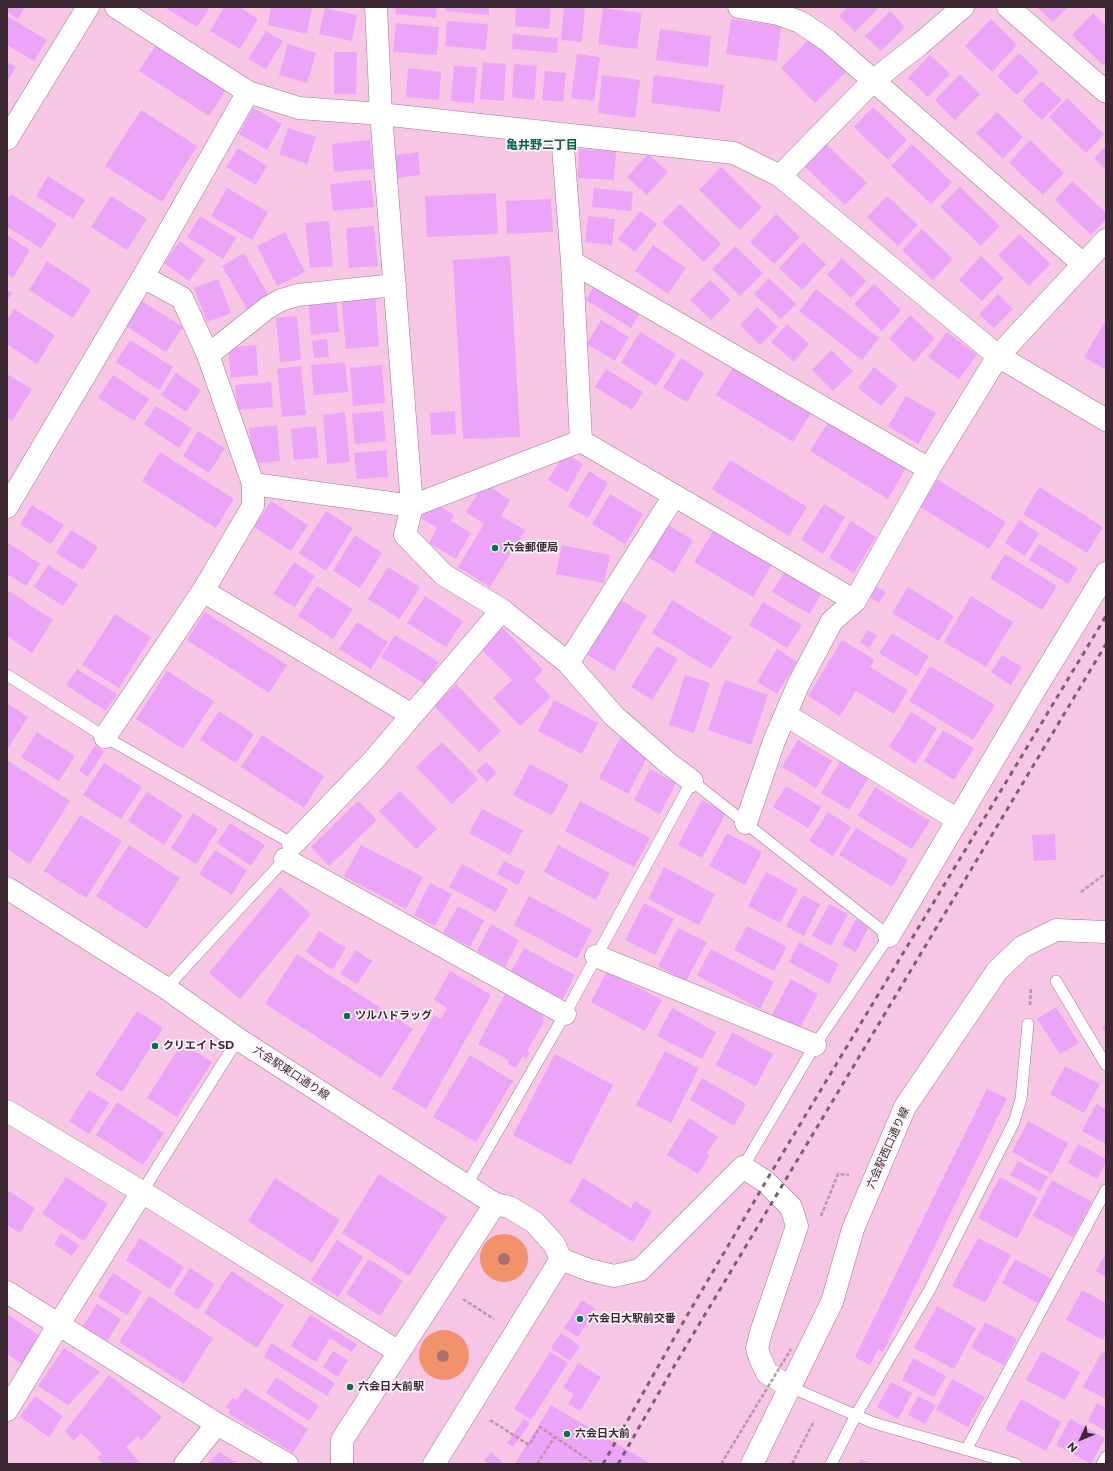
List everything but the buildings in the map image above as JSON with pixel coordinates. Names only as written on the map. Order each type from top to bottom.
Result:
[{"type":"street","points":[[7,140],[88,7]]},
{"type":"street","points":[[116,7],[248,92],[299,108],[381,114],[734,152],[780,176],[998,356],[1106,420]]},
{"type":"street","points":[[376,7],[381,114],[412,506],[405,535],[444,575],[502,610],[568,662],[614,716],[668,763],[692,781]]},
{"type":"street","points":[[739,7],[778,14],[800,22],[827,40],[1084,264]]},
{"type":"street","points":[[780,176],[874,80],[920,44],[963,7]]},
{"type":"street","points":[[1008,7],[1106,92]]},
{"type":"street","points":[[7,507],[143,277],[248,92]]},
{"type":"street","points":[[562,134],[572,262],[581,441]]},
{"type":"street","points":[[746,823],[774,741],[799,683],[832,621],[854,601],[929,469],[998,356],[1106,240]]},
{"type":"street","points":[[572,262],[929,469]]},
{"type":"street","points":[[105,737],[203,591],[253,506],[253,484],[208,355],[182,298],[143,277]]},
{"type":"street","points":[[208,355],[266,308],[281,300],[298,295],[394,285]]},
{"type":"street","points":[[581,441],[854,601]]},
{"type":"street","points":[[253,484],[412,506],[581,441]]},
{"type":"street","points":[[568,662],[674,496]]},
{"type":"street","points":[[889,936],[1106,573]]},
{"type":"street","points":[[203,591],[412,715]]},
{"type":"street","points":[[502,610],[372,762],[289,852],[565,1014]]},
{"type":"street","points":[[786,715],[958,820]]},
{"type":"street","name":"六会駅東口通り線","points":[[7,888],[166,988],[238,1039],[466,1186],[495,1204],[509,1207],[534,1222],[554,1244],[561,1259]]},
{"type":"street","name":"六会駅西口通り線","points":[[752,1464],[832,1302],[853,1228],[904,1107],[997,971],[1022,948],[1056,930],[1106,932]]},
{"type":"street","points":[[596,956],[815,1044]]},
{"type":"street","points":[[7,1110],[399,1352]]},
{"type":"street","points":[[434,1464],[561,1259],[589,1270],[614,1276],[640,1270],[743,1167],[766,1182],[791,1207],[797,1226],[757,1348],[767,1373],[790,1387]]},
{"type":"street","points":[[7,1410],[142,1192]]},
{"type":"street","points":[[340,1464],[342,1440],[495,1204]]},
{"type":"street","points":[[7,1292],[217,1424],[287,1464]]},
{"type":"street","points":[[185,1464],[217,1424]]},
{"type":"lane","points":[[7,675],[289,852],[166,988]]},
{"type":"lane","points":[[466,1186],[565,1014],[692,781],[889,936],[815,1044],[743,1167]]},
{"type":"lane","points":[[1056,981],[1106,1065]]},
{"type":"lane","points":[[831,1464],[856,1415],[928,1290],[1014,1122],[1020,1099],[1028,1024]]},
{"type":"lane","points":[[142,1192],[238,1039]]},
{"type":"lane","points":[[966,1450],[1106,1190]]},
{"type":"lane","points":[[790,1387],[874,1423],[1016,1464]]},
{"type":"lane","points":[[1102,1464],[1106,1457]]},
{"type":"path","points":[[1081,892],[1106,873]]},
{"type":"path","points":[[821,1216],[838,1174],[850,1175]]},
{"type":"path","points":[[457,1294],[495,1319]]},
{"type":"path","points":[[721,1464],[791,1349]]},
{"type":"path","points":[[490,1420],[529,1445],[540,1427],[554,1438],[595,1464]]},
{"type":"path","points":[[792,1464],[814,1421]]},
{"type":"path","points":[[537,1464],[554,1438]]},
{"type":"shaded area","points":[[504,1234],[513,1236],[521,1241],[526,1249],[528,1258],[526,1267],[521,1275],[513,1280],[504,1282],[495,1280],[487,1275],[482,1267],[480,1258],[482,1249],[487,1241],[495,1236]]},
{"type":"shaded area","points":[[439,1330],[449,1330],[462,1337],[469,1350],[469,1360],[462,1373],[449,1380],[439,1380],[430,1376],[423,1369],[419,1360],[419,1350],[423,1341],[430,1334]]},
{"type":"railway","points":[[603,1464],[681,1326],[772,1171],[1106,616]]},
{"type":"railway","points":[[618,1464],[676,1363],[1106,644]]},
{"type":"place","name":"六会郵便局","points":[[495,548]]},
{"type":"place","name":"ツルハドラッグ","points":[[347,1016]]},
{"type":"place","name":"クリエイトSD","points":[[155,1046]]},
{"type":"place","name":"六会日大駅前交番","points":[[580,1319]]},
{"type":"place","name":"六会日大前駅","points":[[350,1387]]},
{"type":"place","name":"六会日大前","points":[[567,1434]]},
{"type":"district","name":"亀井野二丁目","points":[[542,145]]}]
